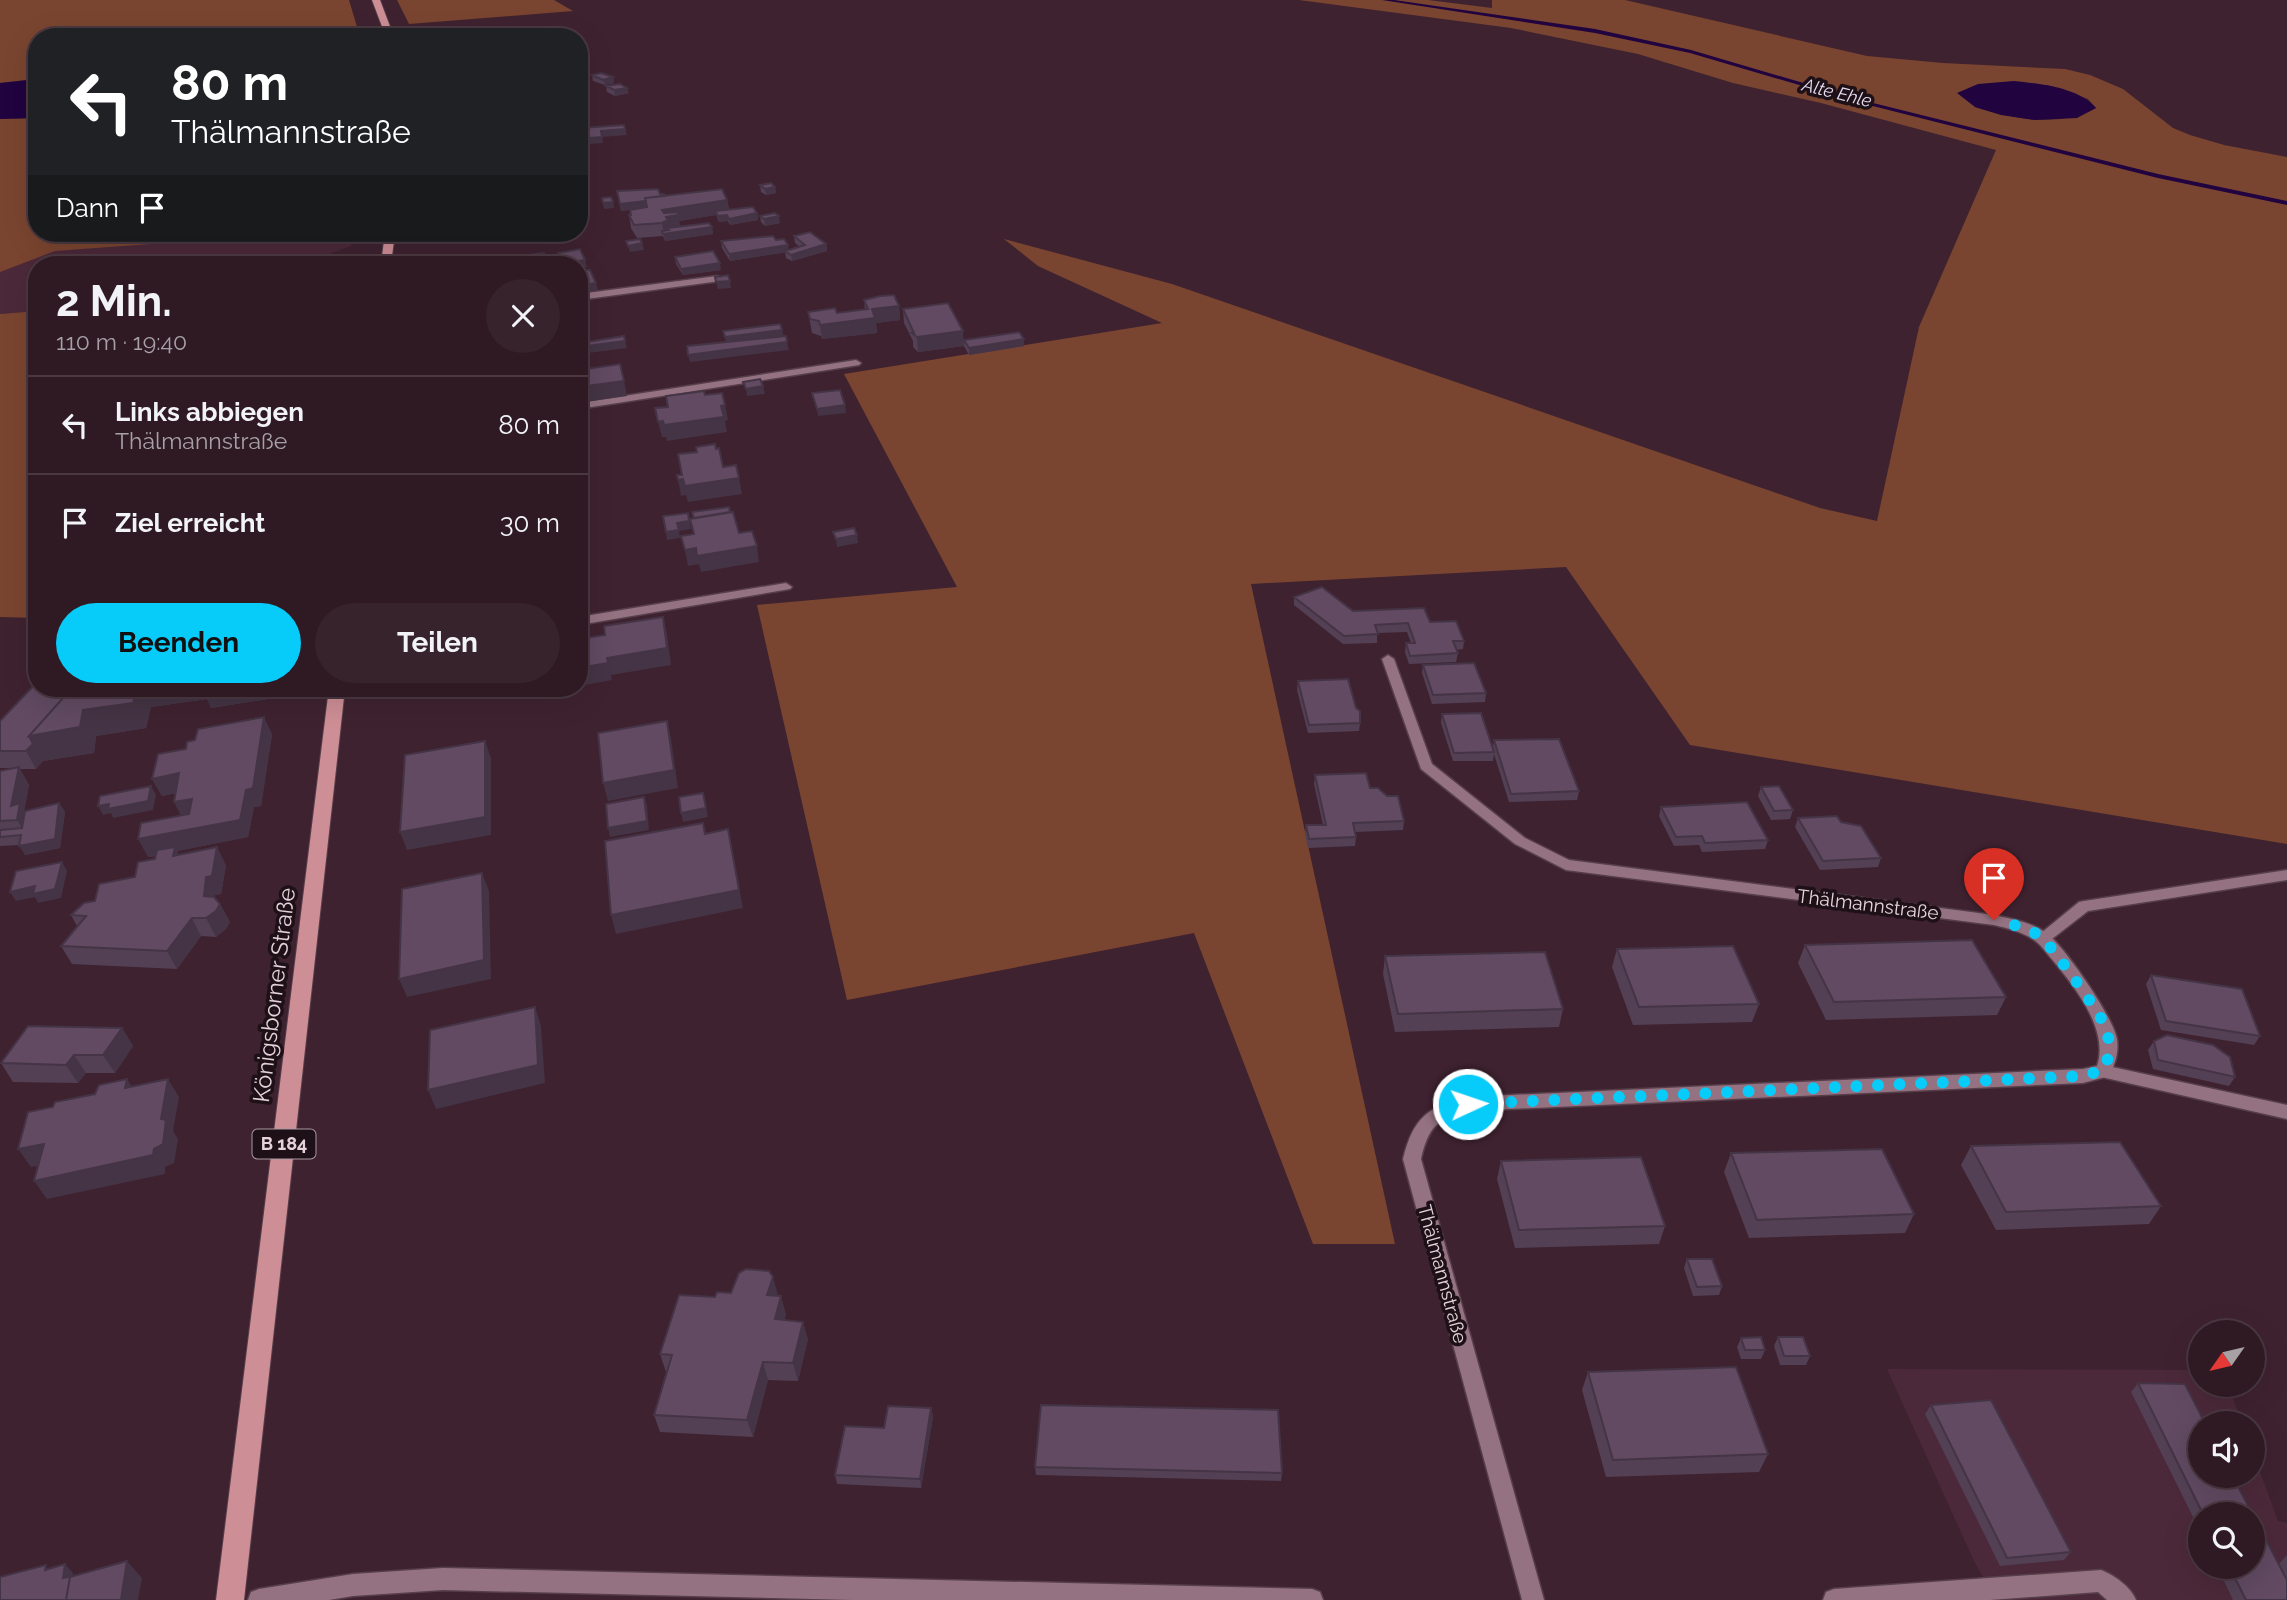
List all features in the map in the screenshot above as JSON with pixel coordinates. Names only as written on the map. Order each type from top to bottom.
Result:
[{"type":"main road","points":[[376,0],[387,28]]},
{"type":"main road","name":"Königsborner Straße","points":[[230,1600],[336,697]]},
{"type":"street","points":[[588,296],[717,278]]},
{"type":"street","points":[[588,405],[856,363]]},
{"type":"street","points":[[588,620],[786,587]]},
{"type":"street","name":"Thälmannstraße","points":[[1388,659],[1426,766],[1520,841],[1566,865],[1994,920],[2022,927],[2043,938]]},
{"type":"street","points":[[2287,875],[2084,906],[2043,938],[2104,1024],[2110,1048],[2109,1060],[2103,1070],[2287,1112]]},
{"type":"street","name":"Thälmannstraße","points":[[1533,1600],[1412,1159],[1416,1136],[1432,1117],[1448,1108],[1468,1104],[2083,1076],[2103,1070]]},
{"type":"street","points":[[259,1600],[353,1585],[443,1579],[1312,1600]]},
{"type":"street","points":[[1835,1600],[2101,1581],[2125,1600]]},
{"type":"shaded area","points":[[0,0],[349,0],[357,28],[28,28],[28,80],[0,83]]},
{"type":"shaded area","points":[[397,0],[554,0],[573,11],[409,24]]},
{"type":"shaded area","points":[[1299,0],[1428,0],[1492,8],[1492,0],[1625,0],[1867,56],[2065,69],[2090,75],[2123,89],[2173,128],[2190,135],[2224,145],[2287,157],[2287,844],[1690,745],[1566,567],[1251,584],[1395,1244],[1313,1244],[1194,933],[847,1000],[757,605],[957,587],[844,374],[1162,323],[1038,266],[1004,239],[1172,284],[1820,508],[1877,521],[1919,327],[1996,150],[1821,103],[1733,83],[1638,54],[1511,28]],"holes":[[[2047,85],[2088,99],[2096,108],[2067,118],[2051,120],[2020,118],[1975,107]]]},
{"type":"shaded area","points":[[0,75],[28,75],[28,242],[352,242],[351,246],[324,256],[28,256],[28,312],[0,314]]},
{"type":"shaded area","points":[[28,80],[28,118],[0,119],[0,83]]},
{"type":"shaded area","points":[[2014,81],[2069,91],[2096,108],[2077,118],[2034,120],[2001,115],[1975,107],[1957,93],[1978,84]]},
{"type":"shaded area","points":[[28,118],[28,242],[178,242],[55,251],[42,256],[28,256],[28,261],[0,272],[0,119]]},
{"type":"shaded area","points":[[28,312],[28,618],[0,617],[0,314]]},
{"type":"shaded area","points":[[1887,1369],[2188,1370],[2188,1397],[2233,1397],[2238,1411],[2188,1411],[2188,1488],[2265,1488],[2265,1486],[2278,1521],[2287,1523],[2287,1600],[1996,1600],[1974,1561]]},
{"type":"building","points":[[601,73],[613,77],[603,80],[592,75]]},
{"type":"building","points":[[620,84],[627,88],[614,90],[606,86]]},
{"type":"building","points":[[624,125],[625,129],[601,131],[602,137],[588,138],[588,128]]},
{"type":"building","points":[[771,183],[775,187],[765,189],[760,185]]},
{"type":"building","points":[[658,189],[660,194],[665,196],[620,204],[617,191]]},
{"type":"building","points":[[722,189],[727,200],[662,210],[664,213],[678,212],[678,215],[666,217],[668,220],[662,223],[634,225],[629,215],[630,210],[647,207],[645,198]]},
{"type":"building","points":[[611,197],[613,202],[603,203],[602,198]]},
{"type":"building","points":[[753,207],[757,213],[729,219],[727,215],[718,216],[715,211]]},
{"type":"building","points":[[775,213],[779,216],[764,219],[760,216]]},
{"type":"building","points":[[709,223],[712,227],[663,234],[662,231],[669,230],[667,228]]},
{"type":"building","points":[[810,232],[826,244],[791,255],[785,251],[805,245],[794,236]]},
{"type":"building","points":[[773,236],[776,240],[784,239],[788,245],[729,254],[721,241]]},
{"type":"building","points":[[640,239],[642,243],[628,246],[626,241]]},
{"type":"building","points":[[580,249],[583,256],[560,256],[558,253]]},
{"type":"building","points":[[713,251],[720,263],[681,269],[675,257]]},
{"type":"building","points":[[544,253],[546,256],[519,256]]},
{"type":"building","points":[[588,270],[590,270],[596,283],[588,284]]},
{"type":"building","points":[[728,275],[730,281],[716,282],[715,277]]},
{"type":"building","points":[[894,295],[899,306],[872,309],[875,318],[820,325],[819,321],[810,319],[808,312],[835,308],[837,313],[868,309],[864,300]]},
{"type":"building","points":[[948,303],[963,331],[917,337],[912,333],[903,309]]},
{"type":"building","points":[[780,324],[782,330],[725,337],[723,331]]},
{"type":"building","points":[[1019,332],[1024,339],[969,348],[964,340]]},
{"type":"building","points":[[624,336],[625,341],[588,346],[588,342]]},
{"type":"building","points":[[786,336],[787,342],[688,355],[687,346]]},
{"type":"building","points":[[620,364],[624,381],[588,386],[588,369]]},
{"type":"building","points":[[760,379],[763,386],[746,389],[743,382]]},
{"type":"building","points":[[840,390],[845,405],[817,409],[812,393]]},
{"type":"building","points":[[704,391],[705,395],[722,393],[724,417],[664,425],[663,421],[658,422],[655,408],[668,407],[666,396]]},
{"type":"building","points":[[715,444],[716,449],[719,448],[723,467],[736,465],[739,478],[685,486],[683,479],[678,480],[677,475],[682,475],[678,454],[697,452],[696,447]]},
{"type":"building","points":[[729,507],[730,512],[694,518],[692,512]]},
{"type":"building","points":[[733,512],[739,533],[752,531],[757,546],[697,556],[696,548],[685,550],[681,536],[694,534],[690,519]]},
{"type":"building","points":[[688,513],[689,521],[677,523],[679,530],[666,532],[663,516]]},
{"type":"building","points":[[854,528],[857,535],[836,539],[833,532]]},
{"type":"building","points":[[1322,587],[1353,611],[1424,608],[1430,622],[1456,621],[1464,641],[1453,641],[1458,653],[1410,656],[1406,643],[1415,643],[1408,623],[1375,625],[1378,634],[1344,636],[1294,597]]},
{"type":"building","points":[[663,617],[667,648],[607,658],[608,663],[588,666],[588,638],[605,635],[604,626]]},
{"type":"building","points":[[1474,663],[1486,693],[1433,695],[1423,665]]},
{"type":"building","points":[[1348,679],[1356,708],[1360,711],[1360,723],[1309,725],[1298,681]]},
{"type":"building","points":[[28,691],[28,697],[64,697],[29,736],[33,744],[26,751],[0,751],[0,721]]},
{"type":"building","points":[[64,697],[135,697],[133,703],[83,710],[80,727],[29,736]]},
{"type":"building","points":[[1481,713],[1494,752],[1454,753],[1442,714]]},
{"type":"building","points":[[264,717],[253,788],[246,790],[240,820],[138,839],[141,823],[189,814],[192,799],[174,802],[179,773],[152,779],[158,754],[186,749],[187,742],[195,740],[198,729]]},
{"type":"building","points":[[667,721],[674,770],[603,783],[598,733]]},
{"type":"building","points":[[1559,739],[1579,791],[1511,794],[1494,740]]},
{"type":"building","points":[[485,741],[485,817],[400,832],[405,755]]},
{"type":"building","points":[[19,767],[11,806],[20,803],[17,820],[0,821],[0,771]]},
{"type":"building","points":[[1366,773],[1370,788],[1378,788],[1387,796],[1398,796],[1404,821],[1353,823],[1356,837],[1309,839],[1306,825],[1326,825],[1315,775]]},
{"type":"building","points":[[151,786],[148,801],[108,809],[109,804],[98,806],[100,796]]},
{"type":"building","points":[[1779,786],[1793,810],[1774,811],[1761,787]]},
{"type":"building","points":[[703,793],[706,808],[681,813],[679,797]]},
{"type":"building","points":[[644,797],[647,821],[608,828],[606,804]]},
{"type":"building","points":[[1747,802],[1768,840],[1705,843],[1702,836],[1676,837],[1661,807]]},
{"type":"building","points":[[59,803],[55,839],[19,846],[21,835],[0,837],[0,830],[22,828],[25,811]]},
{"type":"building","points":[[1837,816],[1841,822],[1861,826],[1881,858],[1823,861],[1798,818]]},
{"type":"building","points":[[703,823],[705,834],[728,829],[739,890],[611,915],[605,841]]},
{"type":"building","points":[[175,847],[173,856],[217,847],[212,876],[206,877],[204,896],[214,897],[220,904],[216,911],[206,918],[192,918],[167,951],[61,946],[86,916],[71,915],[84,903],[95,901],[99,884],[135,877],[138,862],[155,859],[157,850]]},
{"type":"building","points":[[62,862],[55,889],[33,894],[35,886],[10,892],[16,871]]},
{"type":"building","points":[[482,873],[484,960],[399,979],[402,889]]},
{"type":"building","points":[[1972,940],[2006,997],[1834,1002],[1805,945]]},
{"type":"building","points":[[1733,946],[1759,1004],[1639,1007],[1617,949]]},
{"type":"building","points":[[1545,952],[1563,1009],[1398,1014],[1385,956]]},
{"type":"building","points":[[2151,975],[2242,989],[2260,1036],[2166,1021]]},
{"type":"building","points":[[535,1007],[538,1065],[428,1090],[430,1030]]},
{"type":"building","points":[[28,1026],[122,1028],[103,1055],[74,1055],[66,1065],[1,1063]]},
{"type":"building","points":[[2167,1035],[2213,1045],[2230,1057],[2235,1077],[2158,1060],[2154,1041]]},
{"type":"building","points":[[127,1079],[125,1088],[168,1079],[161,1119],[166,1120],[163,1144],[154,1149],[153,1155],[34,1181],[44,1144],[18,1149],[28,1112],[53,1107],[55,1102],[95,1094],[99,1085]]},
{"type":"building","points":[[2120,1142],[2161,1206],[2006,1212],[1971,1146]]},
{"type":"building","points":[[1882,1149],[1914,1214],[1757,1220],[1731,1153]]},
{"type":"building","points":[[1641,1157],[1665,1226],[1519,1230],[1501,1161]]},
{"type":"building","points":[[1687,1259],[1712,1259],[1722,1286],[1697,1287]]},
{"type":"building","points":[[746,1269],[769,1271],[773,1277],[767,1295],[781,1296],[775,1319],[803,1322],[793,1363],[763,1362],[747,1420],[654,1415],[672,1355],[660,1354],[679,1295],[715,1297],[717,1292],[731,1293],[739,1273]]},
{"type":"building","points":[[1761,1337],[1765,1350],[1745,1350],[1741,1338]]},
{"type":"building","points":[[1778,1337],[1803,1337],[1810,1356],[1784,1356]]},
{"type":"building","points":[[1736,1367],[1768,1454],[1613,1460],[1588,1372]]},
{"type":"building","points":[[2138,1383],[2185,1384],[2188,1397],[2192,1397],[2199,1411],[2188,1411],[2188,1484]]},
{"type":"building","points":[[1991,1400],[2071,1552],[2007,1558],[1931,1405]]},
{"type":"building","points":[[1041,1405],[1278,1410],[1282,1473],[1035,1467]]},
{"type":"building","points":[[888,1406],[931,1408],[920,1479],[835,1475],[845,1426],[884,1428]]},
{"type":"building","points":[[2190,1488],[2239,1488],[2246,1502],[2197,1502]]},
{"type":"building","points":[[2265,1538],[2287,1580],[2287,1600],[2246,1600],[2236,1579],[2265,1579]]},
{"type":"building","points":[[127,1561],[121,1600],[66,1600],[70,1577]]},
{"type":"building","points":[[65,1564],[63,1578],[77,1575],[70,1577],[66,1600],[0,1600],[0,1577],[46,1565],[45,1570]]},
{"type":"waterway","name":"Alte Ehle","points":[[1384,0],[1595,31],[1691,52],[1859,101],[2158,176],[2287,203]]},
{"type":"route","points":[[1468,1104],[2083,1076],[2103,1070],[2109,1060],[2110,1048],[2104,1024],[2043,938],[2022,927],[1994,920]]}]
